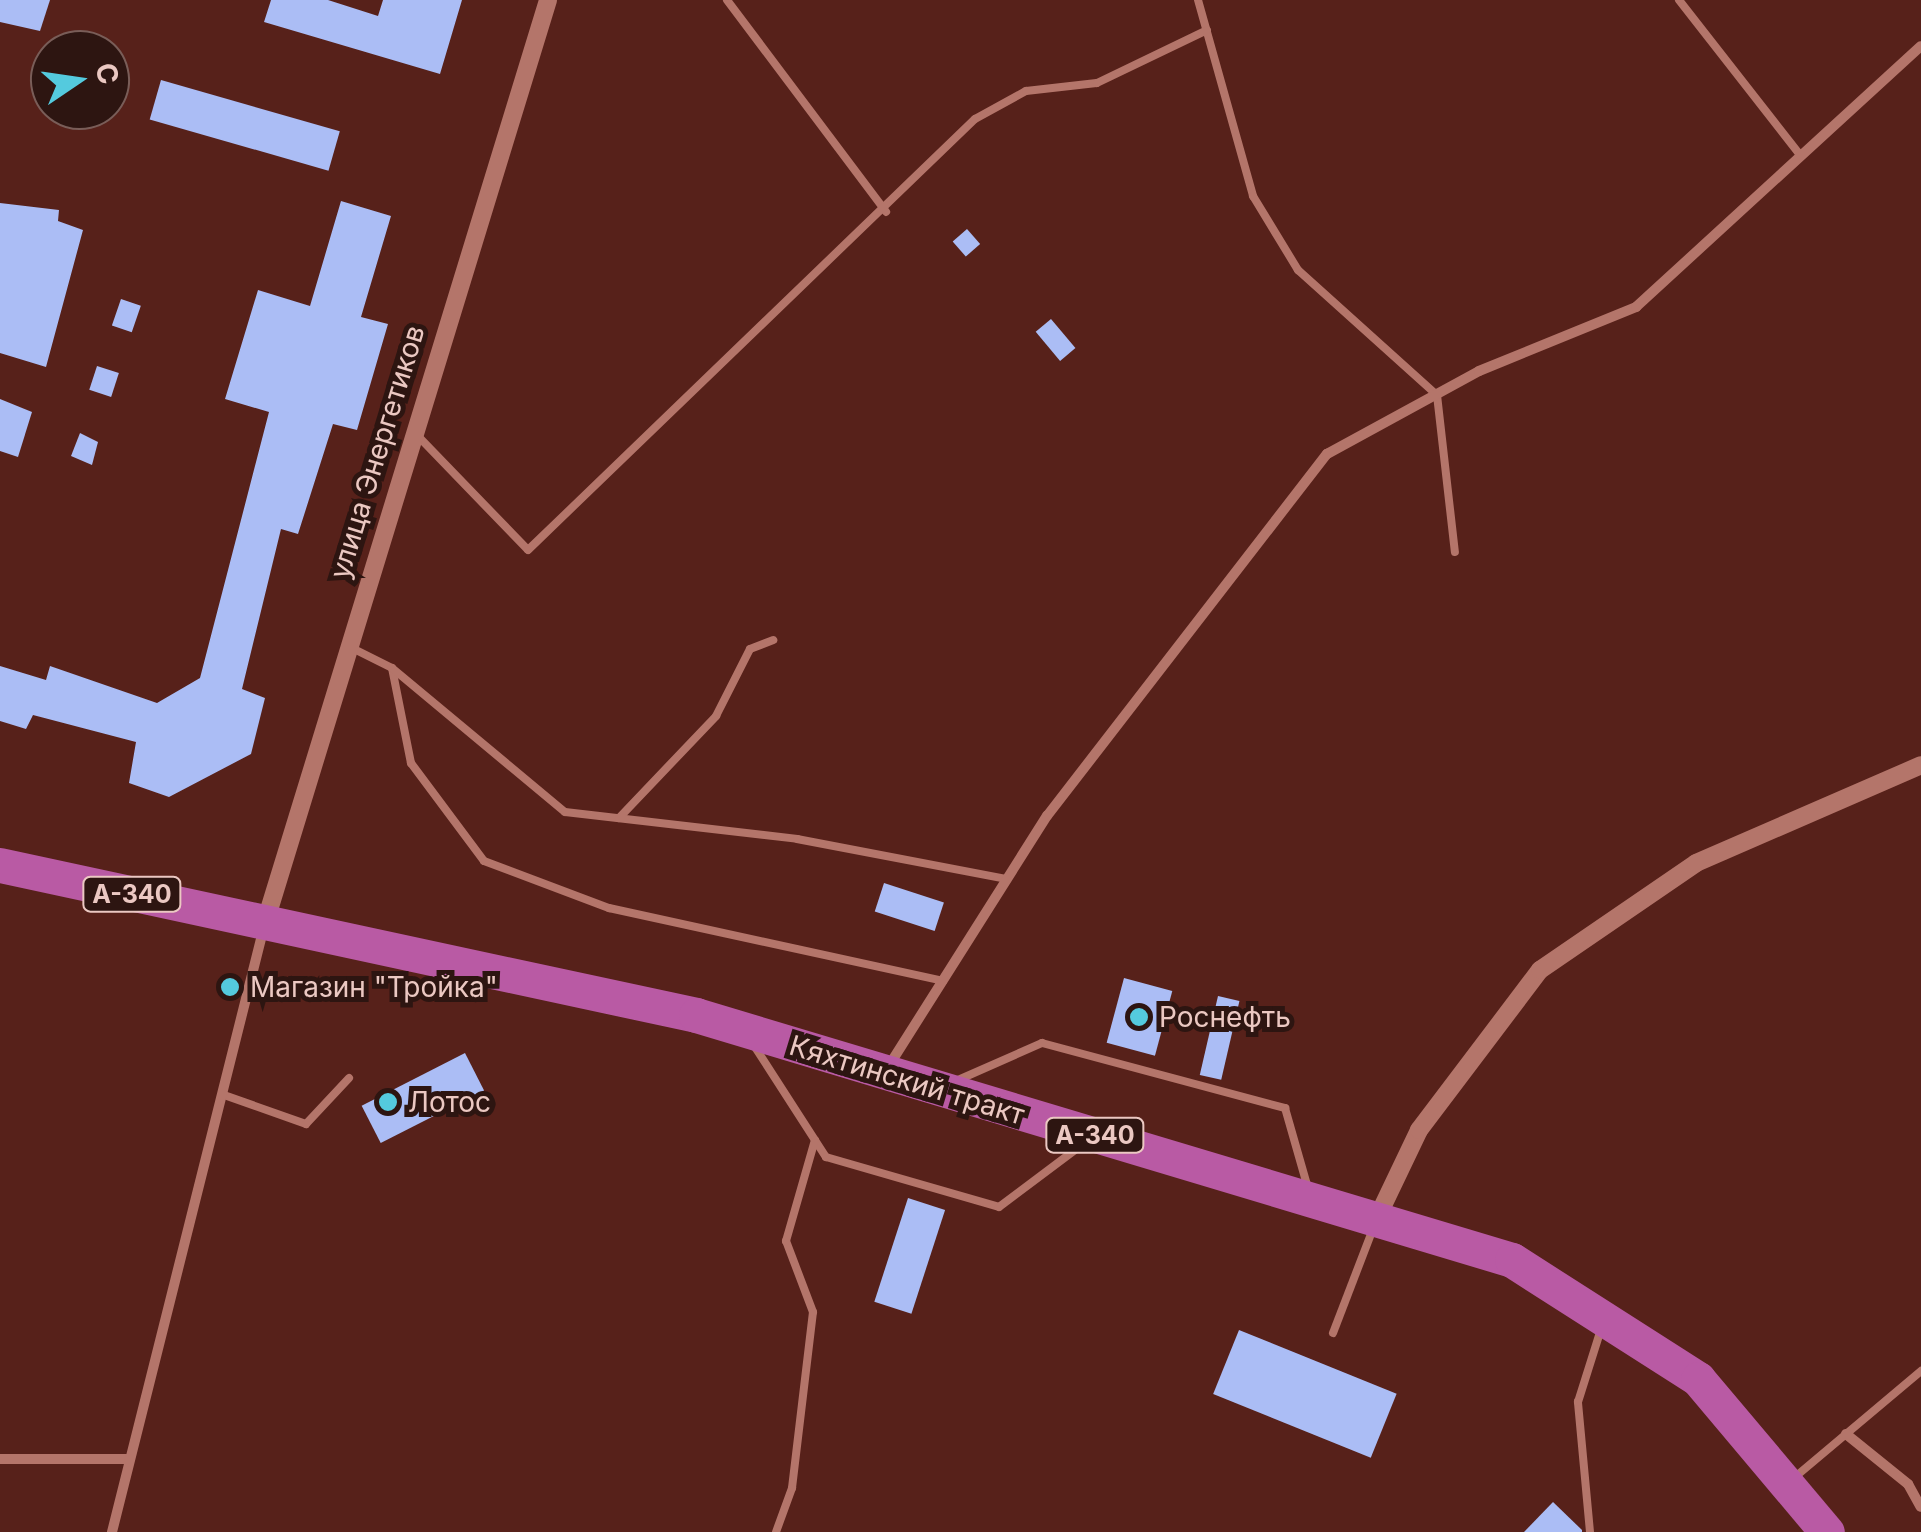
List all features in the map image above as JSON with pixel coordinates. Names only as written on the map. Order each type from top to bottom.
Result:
[{"type":"highway","name":"Кяхтинский тракт","points":[[0,865],[265,923],[507,970],[744,1030],[1378,1216],[1512,1260],[1606,1314],[1698,1379],[1792,1480],[1827,1532]]},
{"type":"street","name":"улица Энергетиков","points":[[265,923],[346,645],[548,0]]},
{"type":"street","points":[[884,1074],[1007,879],[1327,454],[1436,394],[1636,307],[1921,46]]},
{"type":"street","points":[[1378,1216],[1419,1130],[1540,970],[1696,863],[1921,764]]},
{"type":"street","points":[[112,1532],[265,923]]},
{"type":"street","points":[[1846,1434],[1908,1484],[1921,1506]]},
{"type":"street","points":[[0,1459],[128,1459]]},
{"type":"lane","points":[[726,0],[886,212]]},
{"type":"lane","points":[[1198,0],[1254,196],[1298,270],[1436,394],[1454,552]]},
{"type":"lane","points":[[1680,0],[1802,156]]},
{"type":"lane","points":[[412,430],[528,550],[886,212],[974,119],[1008,100],[1097,82],[1208,30]]},
{"type":"lane","points":[[619,818],[716,716],[750,649],[773,640]]},
{"type":"lane","points":[[346,645],[392,668],[565,812],[797,839],[1007,879]]},
{"type":"lane","points":[[392,668],[411,763],[484,862],[609,908],[942,981]]},
{"type":"lane","points":[[744,1030],[826,1157],[998,1207],[1094,1135]]},
{"type":"lane","points":[[938,1089],[1042,1043],[1285,1108],[1311,1197]]},
{"type":"lane","points":[[224,1095],[306,1124],[349,1078]]},
{"type":"lane","points":[[776,1532],[792,1488],[813,1312],[786,1241],[815,1140]]},
{"type":"lane","points":[[1333,1333],[1378,1216]]},
{"type":"lane","points":[[1590,1532],[1578,1402],[1606,1314]]},
{"type":"lane","points":[[1792,1480],[1921,1370]]},
{"type":"building","points":[[0,0],[50,0],[40,30],[0,22]]},
{"type":"building","points":[[271,0],[328,0],[378,16],[383,0],[462,0],[440,74],[264,22]]},
{"type":"building","points":[[161,80],[340,131],[328,171],[150,119]]},
{"type":"building","points":[[341,201],[391,216],[361,317],[388,324],[357,430],[333,424],[298,534],[281,529],[242,689],[265,698],[251,754],[169,797],[129,783],[136,742],[33,715],[26,729],[0,721],[0,666],[46,680],[50,666],[157,703],[200,678],[269,412],[225,399],[258,290],[310,306]]},
{"type":"building","points":[[0,203],[59,210],[58,221],[83,230],[46,367],[0,353]]},
{"type":"building","points":[[967,229],[980,244],[966,257],[953,241]]},
{"type":"building","points":[[121,299],[141,306],[132,332],[112,325]]},
{"type":"building","points":[[1051,319],[1075,348],[1060,361],[1036,332]]},
{"type":"building","points":[[97,366],[119,373],[111,397],[89,390]]},
{"type":"building","points":[[0,399],[32,412],[18,457],[0,451]]},
{"type":"building","points":[[80,433],[98,442],[92,465],[71,456]]},
{"type":"building","points":[[884,883],[944,902],[935,931],[875,912]]},
{"type":"building","name":"Роснефть","points":[[1124,978],[1172,991],[1155,1056],[1107,1043]]},
{"type":"building","points":[[1218,996],[1239,1001],[1221,1080],[1200,1075]]},
{"type":"building","points":[[465,1053],[484,1090],[381,1143],[362,1106]]},
{"type":"building","points":[[908,1198],[945,1210],[911,1314],[874,1302]]},
{"type":"building","points":[[1239,1330],[1397,1394],[1371,1458],[1213,1394]]},
{"type":"building","points":[[1553,1502],[1582,1532],[1524,1532]]},
{"type":"place","name":"Магазин \"Тройка\"","points":[[230,987]]},
{"type":"place","name":"Роснефть","points":[[1139,1017]]},
{"type":"place","name":"Лотос","points":[[388,1102]]}]
